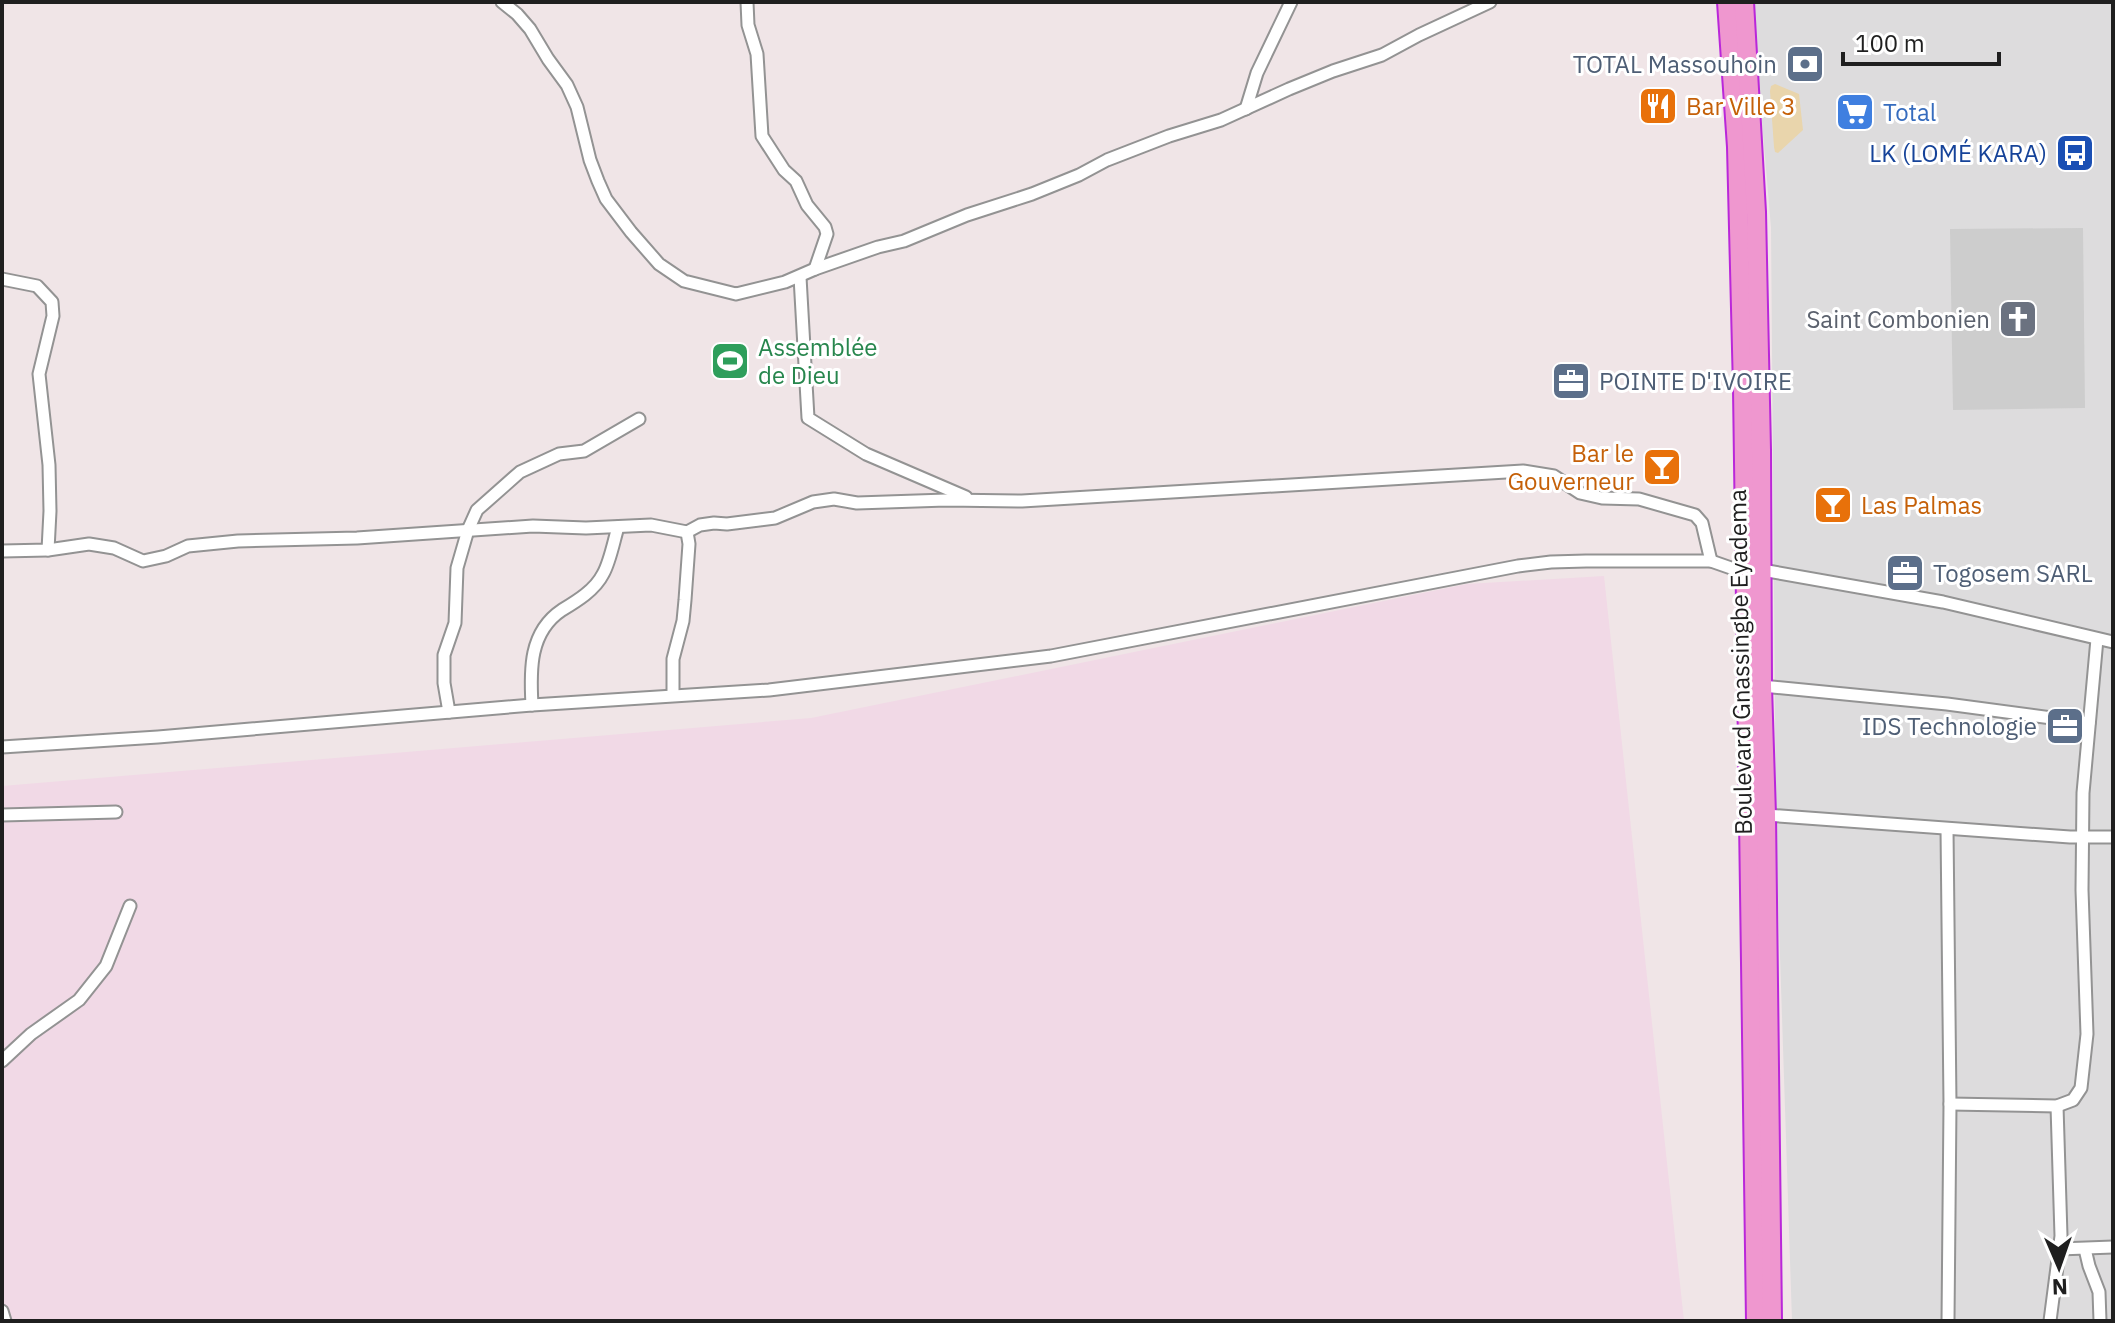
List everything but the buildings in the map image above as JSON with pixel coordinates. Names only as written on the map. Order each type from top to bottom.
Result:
[{"type":"highway","name":"Boulevard Gnassingbe Eyadema","points":[[1727,2],[1737,147],[1754,570],[1762,686],[1772,1321]]},
{"type":"highway","name":"Boulevard Gnassingbe Eyadema","points":[[1744,2],[1756,212],[1761,436],[1754,570],[1756,1321]]},
{"type":"street","points":[[502,2],[530,29],[567,85],[577,107],[590,160],[606,199],[631,232],[659,264],[684,281],[736,294],[800,277],[815,269],[904,241],[967,215],[1032,194],[1107,160],[1395,50],[1419,35],[1490,2]]},
{"type":"street","points":[[747,2],[748,25],[757,54],[762,136],[784,170],[796,181],[807,205],[827,234],[815,269]]},
{"type":"street","points":[[1246,109],[1257,73],[1291,2]]},
{"type":"street","points":[[800,277],[808,418],[866,454],[973,501]]},
{"type":"street","points":[[2,279],[37,286],[52,302],[53,316],[39,374],[49,465],[48,550]]},
{"type":"street","points":[[449,712],[444,683],[444,655],[455,623],[457,568],[477,510],[520,472],[559,454],[584,451],[639,419]]},
{"type":"street","points":[[2,551],[48,550],[89,544],[114,548],[143,561],[166,556],[188,546],[238,541],[357,538],[533,526],[651,525],[687,532],[700,525],[775,518],[813,502],[834,499],[857,503],[1038,501],[1523,471],[1554,476],[1580,493],[1602,498],[1639,499],[1695,515],[1702,523],[1711,561]]},
{"type":"street","points":[[532,705],[531,675],[538,635],[555,615],[591,589],[604,573],[618,527]]},
{"type":"street","points":[[673,695],[673,659],[685,600],[687,532]]},
{"type":"street","points":[[2,747],[532,705],[769,690],[1051,656],[1551,562],[1711,561],[1731,568],[1943,602],[2113,642]]},
{"type":"street","points":[[1950,1104],[2057,1106],[2068,1103],[2079,1093],[2087,1034],[2083,793],[2097,639]]},
{"type":"street","points":[[1762,686],[1947,704],[2089,723]]},
{"type":"street","points":[[2,815],[116,812]]},
{"type":"street","points":[[1766,815],[1947,829],[2113,837]]},
{"type":"street","points":[[1947,829],[1950,1104],[1948,1321]]},
{"type":"street","points":[[2,1061],[31,1034],[79,1000],[106,966],[130,906]]},
{"type":"street","points":[[2050,1321],[2061,1227],[2057,1106]]},
{"type":"street","points":[[2059,1249],[2113,1247]]},
{"type":"street","points":[[2085,1249],[2099,1292],[2100,1321]]},
{"type":"street","points":[[2,1311],[5,1321]]},
{"type":"shaded area","points":[[1752,2],[2113,2],[2113,1321],[1792,1321],[1776,834],[1771,228]]},
{"type":"shaded area","points":[[1775,84],[1799,94],[1803,130],[1778,153],[1774,147],[1770,91]]},
{"type":"shaded area","name":"Saint Combonien","points":[[2083,228],[2085,408],[1953,410],[1950,229]]},
{"type":"shaded area","points":[[1604,576],[1684,1321],[2,1321],[2,786],[811,718],[1467,584]]},
{"type":"place","name":"TOTAL Massouhoin","points":[[1805,64]]},
{"type":"place","name":"Bar Ville 3","points":[[1658,106]]},
{"type":"place","name":"Total","points":[[1855,112]]},
{"type":"place","name":"LK (LOMÉ KARA)","points":[[2075,153]]},
{"type":"place","name":"Saint Combonien","points":[[2018,319]]},
{"type":"place","name":"Assemblée de Dieu","points":[[730,361]]},
{"type":"place","name":"POINTE D'IVOIRE","points":[[1571,381]]},
{"type":"place","name":"Bar le Gouverneur","points":[[1662,467]]},
{"type":"place","name":"Las Palmas","points":[[1833,505]]},
{"type":"place","name":"Togosem SARL","points":[[1905,573]]},
{"type":"place","name":"IDS Technologie","points":[[2065,726]]}]
